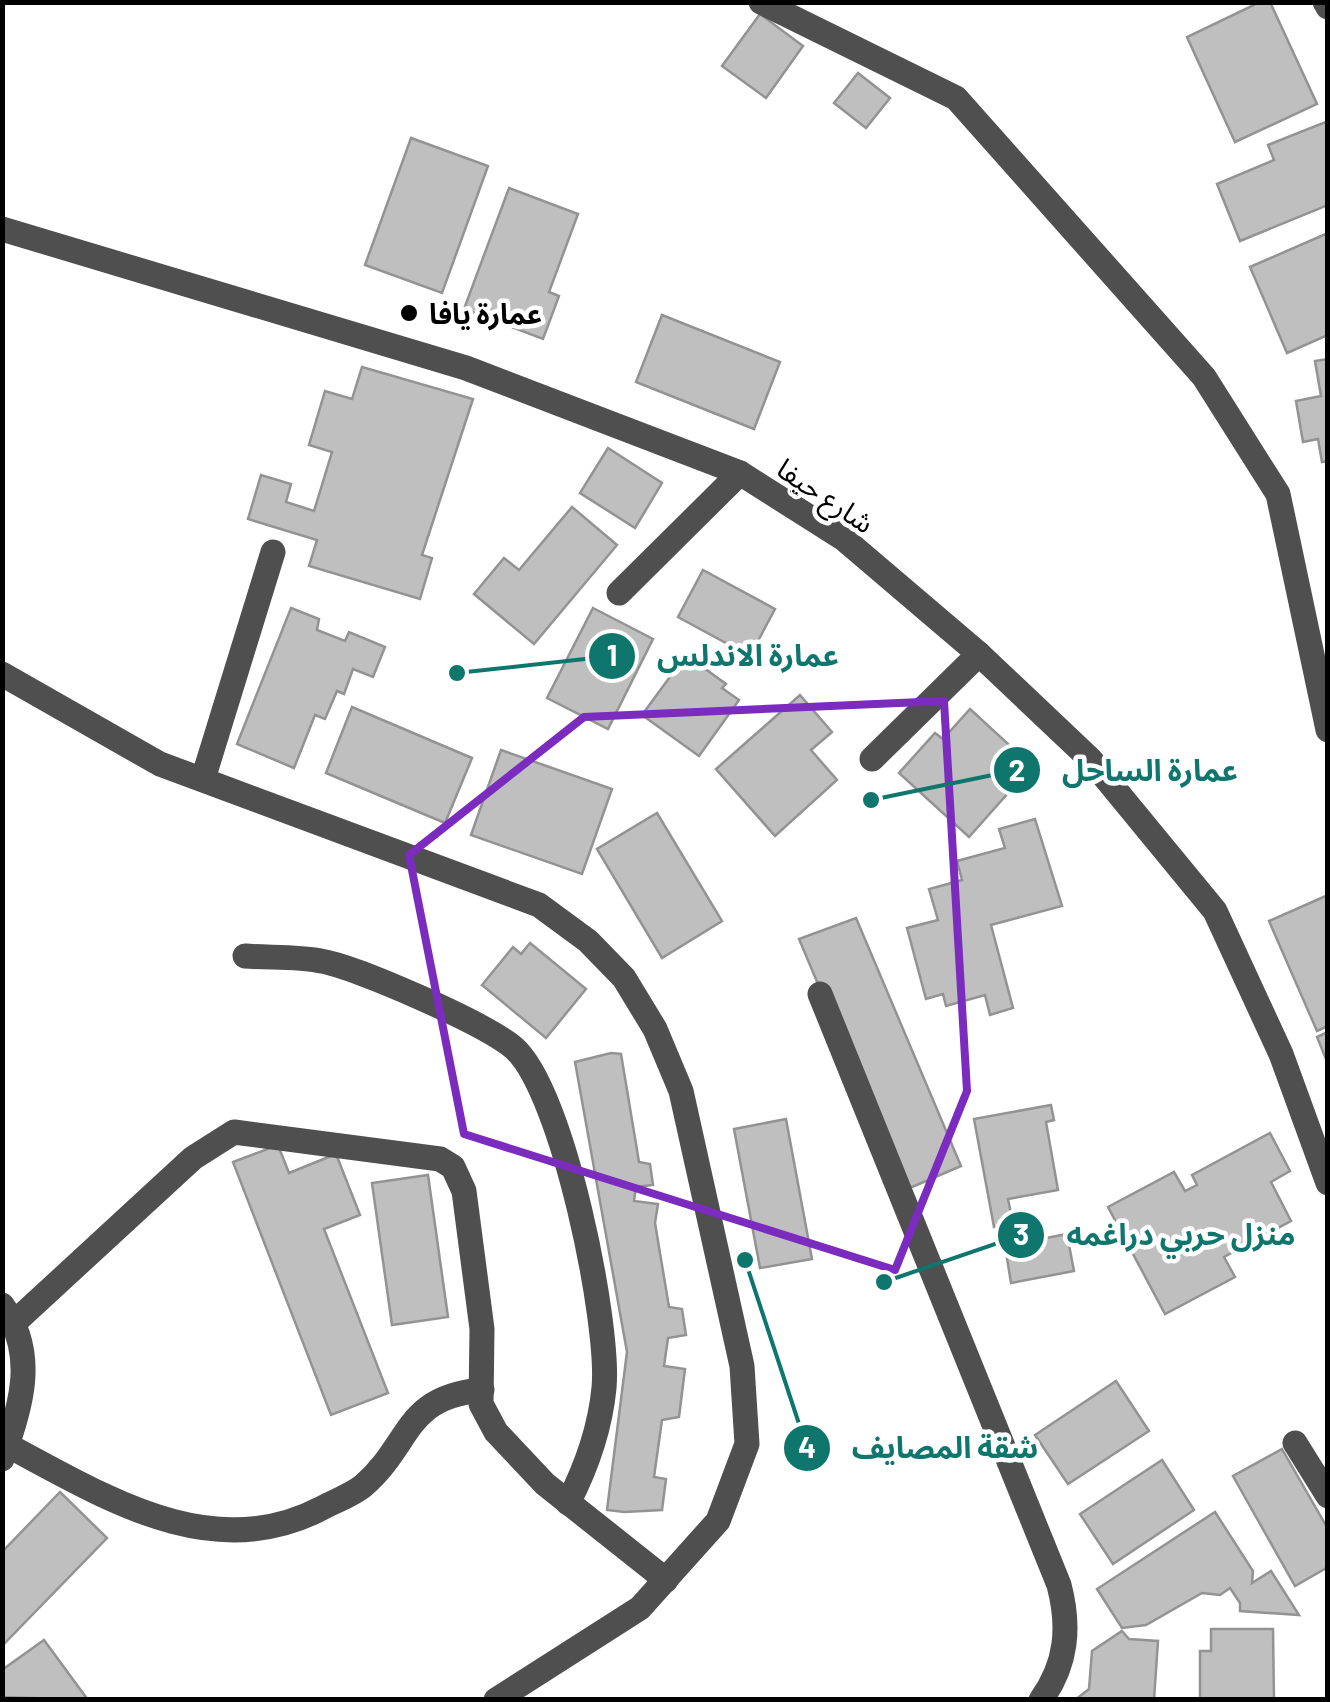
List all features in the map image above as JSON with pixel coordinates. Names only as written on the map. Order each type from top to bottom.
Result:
[{"type":"street","points":[[762,2],[956,98],[1204,377],[1278,494],[1328,730]]},
{"type":"street","name":"شارع حيفا","points":[[2,229],[466,368],[740,473],[844,539],[979,654],[1090,758],[1215,911],[1281,1054],[1328,1183]]},
{"type":"street","points":[[619,593],[740,473]]},
{"type":"street","points":[[203,779],[273,552]]},
{"type":"street","points":[[872,759],[979,654]]},
{"type":"street","points":[[2,674],[160,764],[539,904],[588,941],[624,978],[655,1028],[681,1091],[742,1366],[747,1444],[718,1521],[640,1608],[496,1700]]},
{"type":"street","points":[[245,956],[322,961],[476,1023],[516,1050],[561,1143],[605,1333],[604,1387],[597,1435],[568,1503]]},
{"type":"street","points":[[820,994],[1059,1585],[1067,1616],[1066,1643],[1058,1671],[1040,1700]]},
{"type":"street","points":[[482,1390],[437,1398],[362,1487],[304,1518],[238,1533],[175,1526],[5,1452],[18,1418],[24,1374],[9,1313],[193,1158],[234,1132],[440,1159],[453,1167],[464,1191],[482,1329],[482,1390],[482,1404],[496,1432],[568,1503],[666,1580]]},
{"type":"street","points":[[1295,1443],[1328,1496]]},
{"type":"highlighted area","points":[[944,701],[967,1091],[895,1270],[464,1134],[409,855],[584,717]]},
{"type":"building","points":[[1260,2],[1270,2],[1317,104],[1235,142],[1187,37]]},
{"type":"building","points":[[760,14],[803,46],[766,98],[722,66]]},
{"type":"building","points":[[858,73],[890,98],[866,128],[834,103]]},
{"type":"building","points":[[1328,121],[1328,205],[1240,241],[1217,184],[1274,160],[1268,145]]},
{"type":"building","points":[[411,138],[488,166],[442,293],[365,265]]},
{"type":"building","points":[[509,188],[578,214],[549,292],[559,296],[543,339],[464,309]]},
{"type":"building","points":[[1328,233],[1328,335],[1287,353],[1250,267]]},
{"type":"building","points":[[662,315],[780,362],[754,429],[636,382]]},
{"type":"building","points":[[1328,359],[1328,461],[1322,462],[1318,439],[1303,442],[1296,401],[1321,396],[1315,361]]},
{"type":"building","points":[[362,367],[473,399],[422,555],[432,558],[420,599],[309,566],[317,540],[248,519],[261,475],[291,484],[286,502],[314,511],[332,452],[309,445],[325,391],[352,399]]},
{"type":"building","points":[[608,448],[662,483],[635,528],[580,493]]},
{"type":"building","points":[[572,507],[617,545],[534,644],[474,594],[504,558],[519,570]]},
{"type":"building","points":[[703,570],[775,609],[750,656],[678,617]]},
{"type":"building","points":[[291,608],[319,619],[317,630],[345,641],[349,632],[385,647],[373,677],[353,669],[344,694],[337,691],[325,719],[315,715],[294,768],[237,744]]},
{"type":"building","points":[[593,608],[653,639],[608,729],[547,698]]},
{"type":"building","points":[[686,655],[726,684],[722,688],[739,700],[699,756],[642,715]]},
{"type":"building","points":[[800,695],[832,732],[811,750],[837,780],[775,836],[716,769]]},
{"type":"building","points":[[352,707],[472,758],[445,823],[326,773]]},
{"type":"building","points":[[970,709],[1032,766],[969,837],[899,773],[935,733],[943,739]]},
{"type":"building","points":[[501,750],[612,789],[582,874],[471,835]]},
{"type":"building","points":[[657,813],[722,921],[662,958],[597,849]]},
{"type":"building","points":[[1035,819],[1062,906],[991,925],[1013,1008],[990,1015],[985,995],[946,1006],[943,994],[926,999],[907,928],[938,920],[929,889],[962,880],[957,861],[1005,848],[999,829]]},
{"type":"building","points":[[1328,895],[1328,1026],[1317,1031],[1269,921]]},
{"type":"building","points":[[856,918],[961,1166],[905,1190],[799,939]]},
{"type":"building","points":[[530,943],[586,989],[546,1038],[482,985],[513,947],[521,954]]},
{"type":"building","points":[[1328,1032],[1328,1064],[1317,1037]]},
{"type":"building","points":[[621,1054],[639,1162],[650,1164],[653,1185],[636,1187],[634,1201],[658,1204],[655,1223],[669,1307],[682,1309],[686,1335],[668,1338],[664,1366],[685,1369],[679,1417],[662,1420],[654,1477],[666,1479],[662,1510],[607,1510],[627,1352],[575,1062]]},
{"type":"building","points":[[1051,1105],[1054,1120],[1046,1122],[1058,1190],[1008,1199],[1013,1223],[994,1227],[974,1119]]},
{"type":"building","points":[[786,1119],[812,1259],[760,1268],[734,1129]]},
{"type":"building","points":[[1270,1133],[1290,1171],[1271,1182],[1291,1221],[1224,1257],[1235,1277],[1165,1314],[1108,1207],[1174,1172],[1185,1191],[1197,1185],[1192,1175]]},
{"type":"building","points":[[278,1145],[289,1173],[336,1154],[360,1215],[324,1229],[388,1393],[331,1415],[233,1162]]},
{"type":"building","points":[[428,1175],[448,1317],[392,1325],[372,1183]]},
{"type":"building","points":[[1067,1234],[1074,1271],[1011,1283],[1005,1246]]},
{"type":"building","points":[[1116,1381],[1149,1431],[1068,1484],[1035,1435]]},
{"type":"building","points":[[1282,1449],[1328,1529],[1328,1567],[1295,1586],[1233,1476]]},
{"type":"building","points":[[1162,1460],[1194,1510],[1113,1564],[1080,1514]]},
{"type":"building","points":[[60,1492],[107,1538],[2,1646],[2,1552]]},
{"type":"building","points":[[1215,1512],[1253,1571],[1252,1583],[1271,1571],[1299,1615],[1240,1611],[1240,1603],[1230,1588],[1220,1595],[1202,1593],[1146,1625],[1122,1628],[1097,1589]]},
{"type":"building","points":[[1211,1629],[1273,1629],[1274,1700],[1200,1700],[1200,1651],[1211,1651]]},
{"type":"building","points":[[1122,1631],[1129,1639],[1158,1641],[1154,1700],[1075,1700],[1089,1689],[1092,1651]]},
{"type":"building","points":[[44,1640],[88,1700],[2,1697],[2,1670]]},
{"type":"place","name":"عمارة يافا","points":[[409,313]]},
{"type":"place","name":"عمارة الاندلس","points":[[457,673]]},
{"type":"place","name":"عمارة الساحل","points":[[871,800]]},
{"type":"place","name":"شقة المصايف","points":[[745,1260]]},
{"type":"place","name":"منزل حربي دراغمه","points":[[884,1282]]}]
